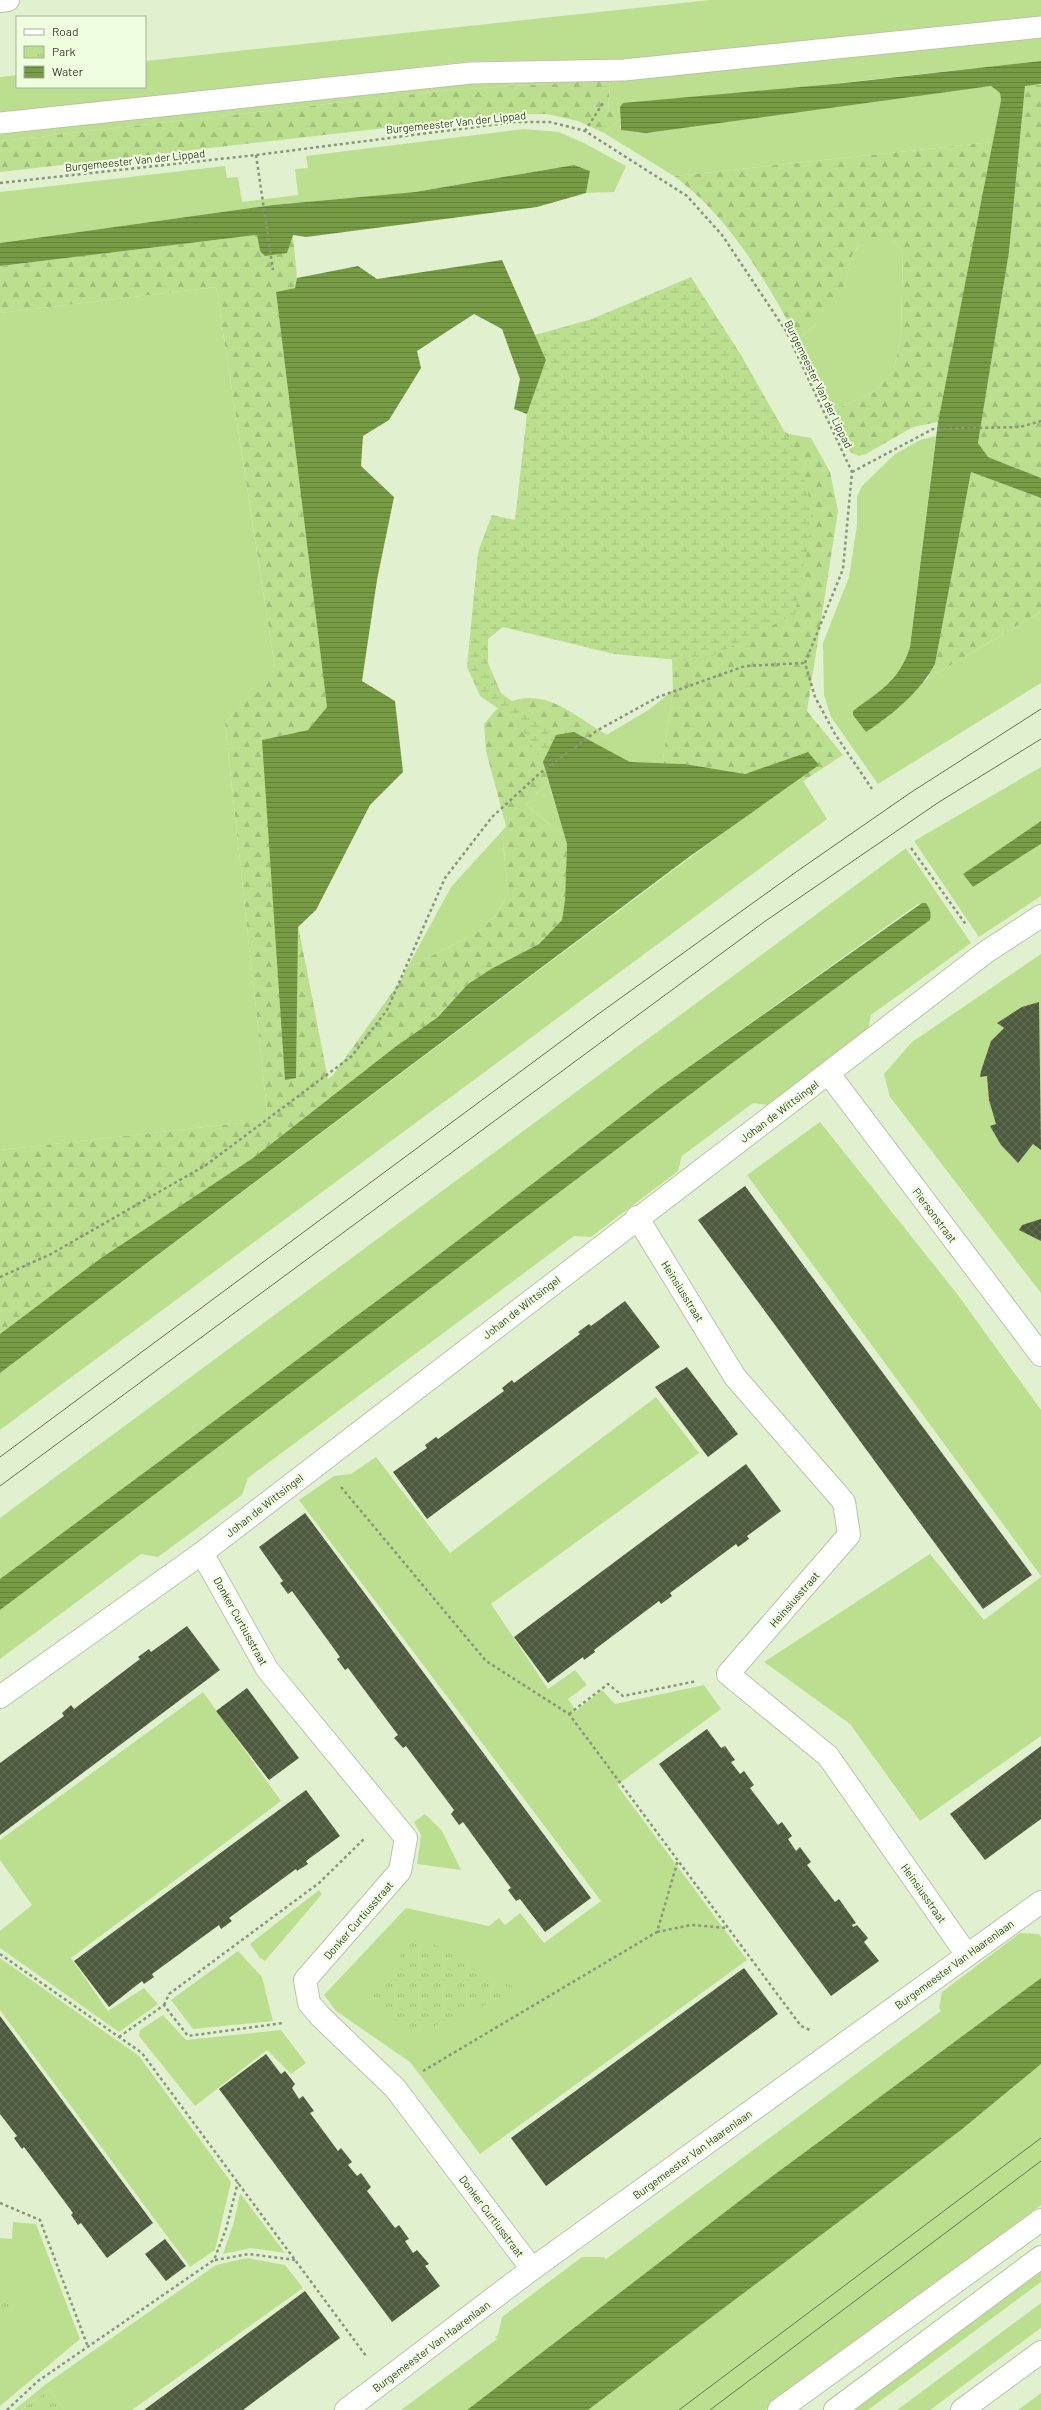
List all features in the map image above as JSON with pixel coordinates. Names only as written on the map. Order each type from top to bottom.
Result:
[{"type":"main road","points":[[0,1],[8,0]]},
{"type":"main road","name":"Johan de Wittsingel","points":[[0,1697],[202,1553],[637,1218],[829,1074],[986,952],[1041,916]]},
{"type":"main road","name":"Piersonstraat","points":[[829,1074],[1041,1356]]},
{"type":"main road","name":"Heinsiusstraat","points":[[637,1218],[735,1377],[844,1502],[849,1535],[728,1674],[828,1756],[967,1954]]},
{"type":"main road","name":"Donker Curtiusstraat","points":[[202,1553],[267,1669],[406,1838],[400,1872],[306,1980],[309,2003],[321,2018],[395,2088],[532,2269]]},
{"type":"main road","name":"Burgemeester Van Haarenlaan","points":[[346,2410],[532,2269],[1041,1902]]},
{"type":"main road","points":[[779,2410],[1041,2220]]},
{"type":"main road","points":[[835,2410],[1041,2257]]},
{"type":"main road","points":[[962,2410],[1041,2352]]},
{"type":"lane","points":[[0,123],[471,73],[624,70],[1041,27]]},
{"type":"path","name":"Burgemeester Van der Lippad","points":[[0,183],[256,155],[515,122],[550,122],[585,131],[687,196],[722,235],[786,330],[852,472]]},
{"type":"path","points":[[256,155],[273,270]]},
{"type":"path","points":[[872,789],[835,734],[815,697],[805,663],[843,569],[852,472],[933,428],[1020,427],[1041,421]]},
{"type":"path","points":[[0,1277],[51,1254],[206,1165],[352,1056],[386,1010],[445,878],[492,816],[538,774],[598,730],[658,697],[745,666],[805,663]]},
{"type":"path","points":[[911,848],[986,952]]},
{"type":"path","points":[[320,1462],[486,1661],[569,1714],[801,2026],[844,2043]]},
{"type":"path","points":[[569,1714],[608,1684],[623,1696],[728,1674]]},
{"type":"path","points":[[119,2037],[164,2005],[169,1994],[319,1882],[388,1816]]},
{"type":"path","points":[[657,1932],[678,1860]]},
{"type":"path","points":[[395,2088],[657,1932],[691,1925],[728,1928]]},
{"type":"path","points":[[0,1954],[142,2053],[366,2356],[403,2367]]},
{"type":"path","points":[[164,2005],[188,2036],[321,2018]]},
{"type":"path","points":[[214,2260],[226,2229],[238,2182]]},
{"type":"path","points":[[0,2203],[40,2220],[88,2347]]},
{"type":"path","points":[[6,2410],[38,2382],[214,2260],[249,2254],[295,2260]]},
{"type":"green space","points":[[710,0],[1041,0],[1041,21],[611,60],[472,61],[0,115],[0,77],[16,75],[16,88],[146,88],[146,61]]},
{"type":"green space","points":[[1041,36],[1041,61],[620,107],[620,120],[608,110],[610,80],[451,90],[0,141],[0,130],[433,83]]},
{"type":"green space","points":[[610,80],[608,110],[620,120],[604,133],[578,121],[547,114],[499,115],[0,172],[0,141],[451,90]]},
{"type":"green space","points":[[1025,85],[1041,85],[1041,478],[988,457],[978,443],[1009,252]]},
{"type":"green space","points":[[991,86],[1000,93],[1001,100],[993,142],[674,176],[604,133],[620,120],[620,129]]},
{"type":"green space","points":[[524,129],[559,132],[586,144],[626,166],[614,192],[586,193],[590,171],[574,165],[415,192],[273,205],[0,243],[0,192],[225,166],[227,178],[238,177],[242,202],[298,195],[295,169],[308,168],[306,156]]},
{"type":"green space","points":[[993,142],[938,422],[913,427],[866,454],[859,456],[850,452],[834,410],[874,392],[894,370],[901,334],[903,251],[892,239],[866,239],[853,253],[843,288],[832,307],[798,340],[773,295],[745,251],[712,210],[694,192],[674,176]]},
{"type":"green space","points":[[257,235],[260,251],[293,235],[297,278],[295,288],[276,292],[327,707],[308,730],[262,740],[328,1079],[333,1075],[401,980],[407,968],[473,935],[496,916],[508,893],[502,831],[506,826],[486,751],[484,724],[499,707],[516,700],[530,698],[556,704],[607,735],[593,743],[574,732],[543,762],[548,781],[526,805],[565,837],[567,844],[565,900],[562,920],[539,944],[491,969],[468,984],[438,1017],[395,1047],[253,1158],[101,1258],[0,1334],[0,1150],[268,1120],[225,723],[275,668],[216,287],[0,313],[0,266]]},
{"type":"green space","points":[[866,239],[892,239],[903,251],[901,334],[894,370],[874,392],[834,410],[798,340],[815,325],[843,288],[853,253]]},
{"type":"green space","points":[[691,277],[741,355],[796,452],[814,513],[795,614],[701,662],[614,654],[503,627],[488,639],[488,663],[501,693],[556,735],[543,762],[513,719],[480,696],[467,667],[478,552],[492,515],[515,520],[527,414],[546,360],[535,335],[592,319]]},
{"type":"green space","points":[[216,287],[275,669],[225,723],[268,1120],[0,1150],[0,313]]},
{"type":"green space","points":[[767,423],[789,434],[811,438],[830,472],[838,511],[807,711],[843,755],[803,781],[794,780],[818,765],[808,752],[745,774],[685,764],[660,763],[663,759],[673,690],[669,573]]},
{"type":"green space","points":[[936,436],[910,647],[906,659],[895,677],[854,711],[881,722],[927,679],[1041,612],[1041,683],[878,784],[831,717],[824,695],[823,643],[849,577],[857,525],[857,496],[862,486],[895,454],[920,440]]},
{"type":"green space","points":[[971,472],[1041,498],[1041,612],[927,679],[935,664]]},
{"type":"green space","points":[[673,690],[663,759],[660,763],[630,762],[593,743],[650,709]]},
{"type":"green space","points":[[1041,767],[1041,821],[963,874],[973,887],[1041,844],[1041,896],[979,937],[914,841]]},
{"type":"green space","points":[[794,780],[803,781],[827,819],[0,1430],[0,1373]]},
{"type":"green space","points":[[548,781],[565,837],[526,805]]},
{"type":"green space","points":[[502,831],[508,893],[496,916],[473,935],[407,968],[451,887]]},
{"type":"green space","points":[[906,848],[971,943],[871,1015],[868,1031],[768,1105],[753,1103],[682,1156],[678,1171],[591,1237],[574,1236],[248,1478],[242,1495],[158,1557],[141,1554],[0,1659],[0,1610],[731,1064],[930,920],[931,915],[929,907],[926,903],[918,904],[656,1090],[420,1269],[0,1579],[0,1518]]},
{"type":"green space","points":[[1041,954],[1041,1293],[890,1097],[884,1074],[912,1042]]},
{"type":"green space","points":[[820,1122],[958,1295],[1041,1410],[1041,1576],[747,1175]]},
{"type":"green space","points":[[656,1397],[699,1453],[491,1604],[548,1689],[575,1670],[587,1685],[568,1699],[576,1711],[602,1690],[615,1704],[704,1685],[721,1709],[617,1785],[747,1960],[480,2154],[410,2062],[336,2011],[324,1995],[406,1908],[489,1926],[499,1918],[505,1925],[520,1913],[544,1943],[601,1901],[299,1500],[334,1476],[351,1474],[376,1457],[450,1553]]},
{"type":"green space","points":[[930,1554],[984,1620],[1041,1577],[1041,1736],[920,1821],[850,1724],[764,1662]]},
{"type":"green space","points":[[203,1692],[281,1801],[71,1958],[108,2011],[144,1988],[158,2004],[119,2032],[0,1948],[0,1931],[32,1905],[0,1860],[0,1840]]},
{"type":"green space","points":[[425,1814],[442,1831],[461,1870],[417,1864],[421,1835],[414,1822]]},
{"type":"green space","points":[[319,1890],[322,1894],[265,1961],[260,1958],[250,1944]]},
{"type":"green space","points":[[1020,1933],[1039,1934],[1041,1937],[1041,1978],[755,2189],[467,2410],[401,2410],[497,2339],[495,2337],[498,2335],[502,2317],[582,2257],[604,2257],[606,2259],[941,2011],[939,2008],[942,1992]]},
{"type":"green space","points":[[415,1934],[520,1990],[410,2037],[372,1996]]},
{"type":"green space","points":[[238,1951],[262,1977],[273,2021],[193,2029],[171,2000]]},
{"type":"green space","points":[[0,1958],[139,2056],[231,2182],[215,2250],[190,2267],[0,2010]]},
{"type":"green space","points":[[163,2015],[186,2040],[281,2030],[306,2063],[291,2074],[267,2050],[195,2106],[139,2036],[140,2030]]},
{"type":"green space","points":[[1041,2064],[1041,2205],[765,2410],[588,2410],[961,2130]]},
{"type":"green space","points":[[240,2193],[285,2253],[251,2248],[223,2254],[234,2222]]},
{"type":"green space","points":[[13,2222],[36,2224],[80,2339],[0,2406],[0,2238],[12,2239]]},
{"type":"green space","points":[[247,2258],[285,2265],[303,2288],[132,2410],[64,2410],[49,2389],[21,2410],[14,2410],[46,2384],[216,2265]]},
{"type":"green space","points":[[1041,2269],[1041,2282],[868,2410],[850,2410]]},
{"type":"green space","points":[[0,2287],[20,2302],[0,2322]]},
{"type":"green space","points":[[1041,2303],[1041,2328],[930,2410],[897,2410]]},
{"type":"green space","points":[[49,2389],[64,2410],[21,2410]]},
{"type":"green space","points":[[1041,2393],[1041,2410],[1018,2410]]},
{"type":"water","points":[[1041,61],[1041,84],[1025,86],[1009,252],[978,443],[988,457],[1041,478],[1041,498],[971,472],[935,664],[922,684],[905,702],[866,732],[853,715],[853,711],[895,677],[906,659],[910,647],[938,422],[1001,100],[1000,93],[991,86],[646,133],[621,130],[620,107],[623,103],[844,83]]},
{"type":"water","points":[[574,165],[590,171],[586,193],[537,207],[306,237],[293,235],[287,253],[265,256],[260,251],[257,235],[0,266],[0,243],[273,205],[415,192]]},
{"type":"water","points":[[502,260],[546,360],[527,414],[514,409],[520,379],[502,329],[474,314],[417,351],[421,368],[389,420],[363,436],[361,466],[394,497],[377,580],[362,681],[395,701],[403,772],[370,805],[316,910],[298,927],[296,1078],[285,1080],[262,740],[308,730],[327,707],[276,292],[295,288],[297,278],[358,266],[377,279]]},
{"type":"water","points":[[574,732],[630,762],[685,764],[745,774],[808,752],[819,765],[689,857],[0,1373],[0,1334],[101,1258],[253,1158],[395,1047],[438,1017],[468,984],[491,969],[539,944],[562,920],[565,900],[567,844],[543,762],[556,735]]},
{"type":"water","points":[[1041,821],[1041,844],[973,887],[963,874]]},
{"type":"water","points":[[922,903],[926,903],[930,909],[930,920],[731,1064],[0,1610],[0,1579],[420,1269],[656,1090]]},
{"type":"water","points":[[1041,1978],[1041,2064],[961,2130],[588,2410],[467,2410],[755,2189]]},
{"type":"building","points":[[1039,1002],[1041,1150],[1033,1144],[1018,1163],[1001,1145],[990,1126],[996,1124],[989,1100],[987,1076],[980,1077],[991,1041],[1004,1028],[997,1023],[1022,1007]]},
{"type":"building","points":[[745,1186],[1032,1575],[983,1609],[698,1220]]},
{"type":"building","points":[[1041,1219],[1041,1241],[1019,1230],[1022,1225]]},
{"type":"building","points":[[625,1301],[660,1347],[427,1519],[393,1472],[427,1448],[425,1445],[436,1437],[438,1439],[504,1391],[502,1388],[512,1380],[514,1383],[580,1334],[578,1332],[589,1324],[591,1326]]},
{"type":"building","points":[[687,1367],[738,1434],[708,1457],[655,1387]]},
{"type":"building","points":[[746,1464],[781,1511],[747,1536],[749,1539],[738,1547],[736,1544],[670,1593],[672,1596],[661,1604],[659,1601],[594,1650],[595,1652],[584,1660],[583,1657],[548,1683],[514,1637]]},
{"type":"building","points":[[305,1513],[591,1898],[545,1932],[520,1899],[516,1901],[508,1890],[511,1888],[463,1822],[459,1825],[451,1814],[454,1810],[406,1746],[403,1748],[394,1738],[398,1735],[348,1668],[345,1670],[337,1659],[340,1657],[292,1591],[288,1594],[280,1583],[283,1581],[259,1547]]},
{"type":"building","points":[[187,1626],[220,1670],[0,1835],[0,1763],[64,1716],[62,1713],[71,1705],[74,1709],[140,1659],[138,1657],[149,1649],[151,1652]]},
{"type":"building","points":[[247,1688],[299,1758],[269,1780],[216,1711]]},
{"type":"building","points":[[707,1729],[721,1748],[725,1746],[735,1760],[731,1762],[740,1774],[744,1771],[754,1785],[750,1788],[778,1825],[782,1822],[792,1836],[788,1839],[796,1851],[800,1847],[811,1862],[807,1865],[835,1902],[839,1899],[856,1923],[852,1925],[853,1927],[857,1925],[868,1938],[864,1942],[879,1961],[831,1996],[659,1764]]},
{"type":"building","points":[[1041,1746],[1041,1819],[985,1860],[950,1814]]},
{"type":"building","points":[[306,1790],[340,1836],[306,1861],[308,1864],[297,1871],[296,1869],[229,1918],[232,1921],[221,1929],[219,1925],[152,1974],[154,1977],[144,1984],[142,1981],[109,2007],[74,1961]]},
{"type":"building","points":[[744,1968],[778,2014],[546,2186],[511,2138]]},
{"type":"building","points":[[0,2016],[153,2223],[107,2258],[81,2223],[78,2225],[71,2215],[73,2213],[24,2147],[22,2149],[14,2138],[17,2136],[0,2114]]},
{"type":"building","points":[[266,2054],[281,2074],[285,2071],[295,2084],[292,2088],[299,2099],[303,2096],[314,2111],[310,2113],[338,2151],[341,2148],[352,2162],[348,2165],[357,2176],[361,2173],[371,2187],[367,2191],[395,2228],[399,2225],[409,2239],[405,2241],[413,2253],[417,2250],[429,2264],[425,2266],[440,2286],[392,2322],[219,2089]]},
{"type":"building","points":[[165,2239],[186,2266],[166,2281],[145,2254]]},
{"type":"building","points":[[305,2291],[340,2338],[243,2410],[144,2410]]},
{"type":"tram line","points":[[0,1457],[590,1020],[796,872],[910,793],[1041,709]]},
{"type":"tram line","points":[[0,1486],[764,922],[939,802],[1041,739]]},
{"type":"tram line","points":[[679,2410],[1041,2138]]},
{"type":"tram line","points":[[710,2410],[1041,2161]]}]
